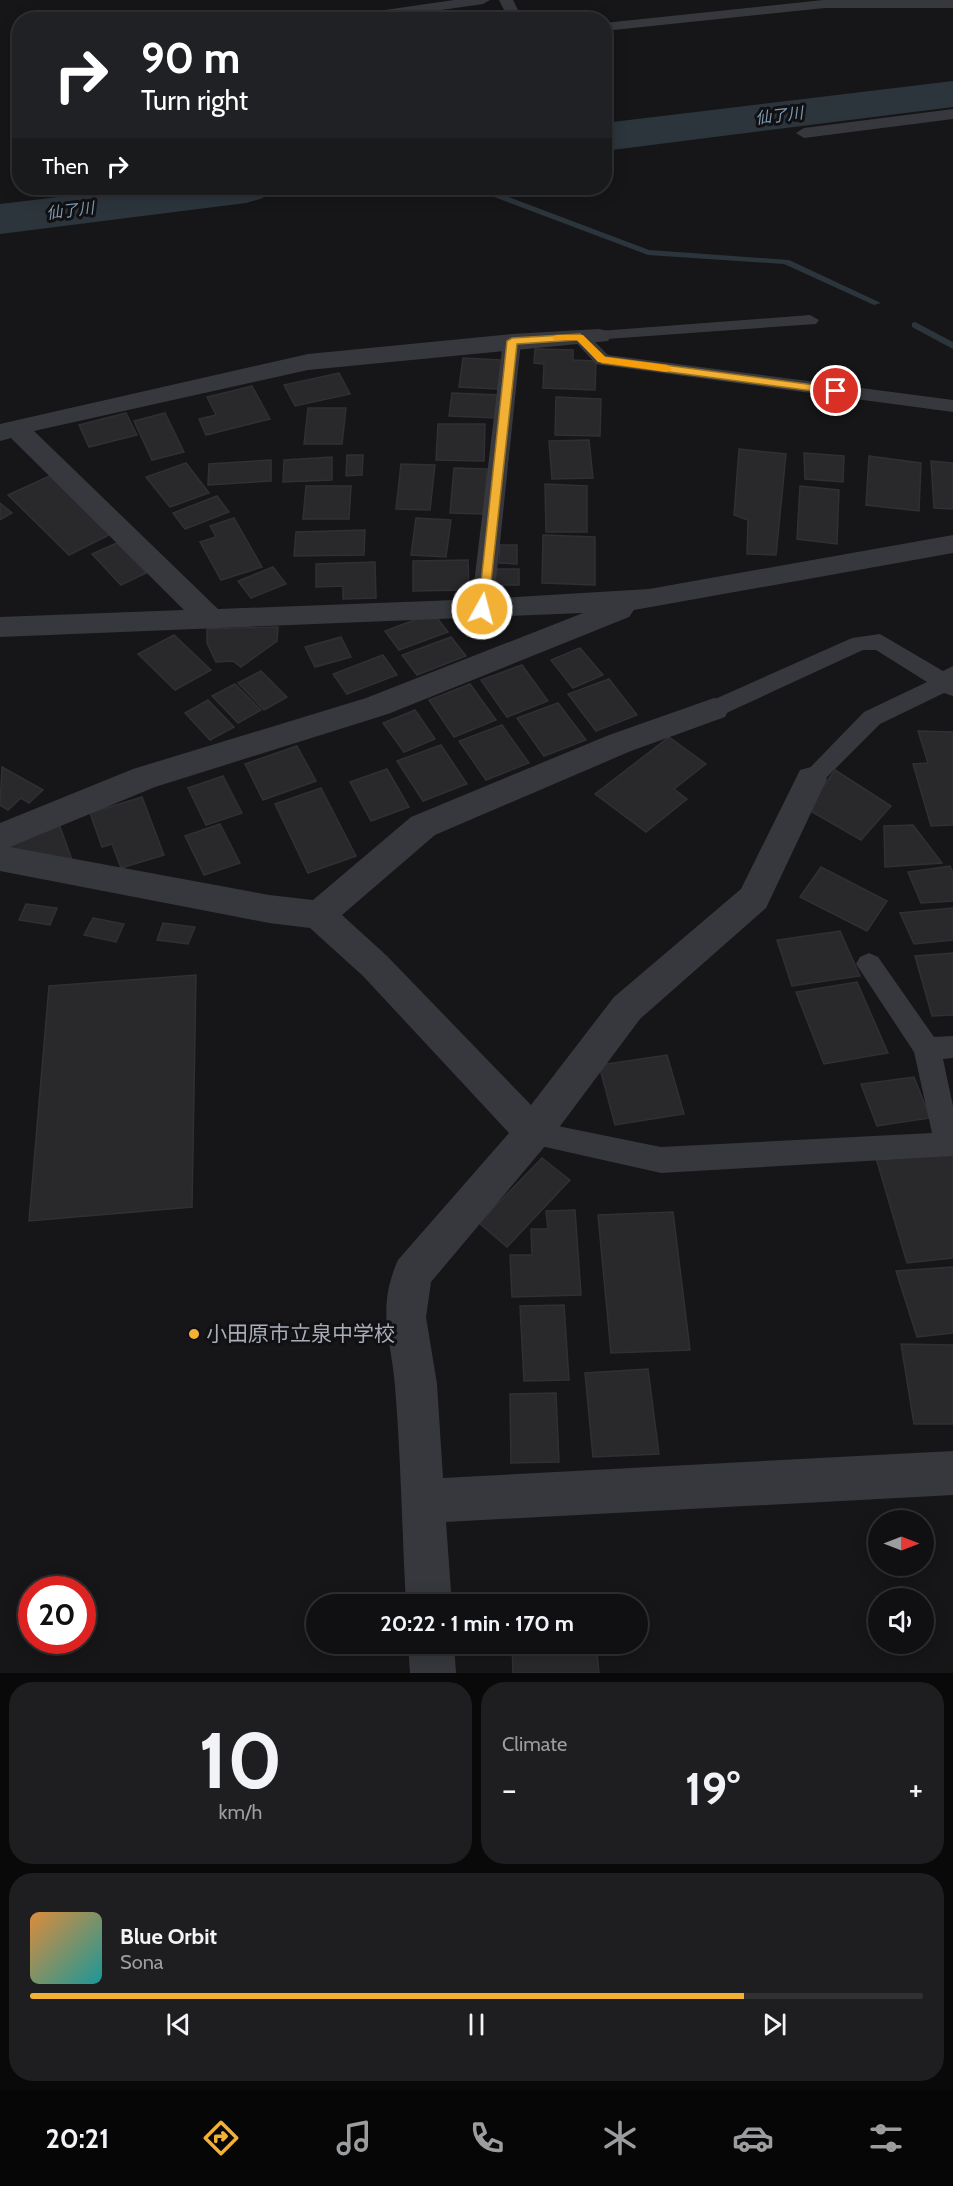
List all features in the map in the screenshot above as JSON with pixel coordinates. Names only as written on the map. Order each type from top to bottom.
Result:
[{"type":"street","points":[[8,430],[308,362],[512,341],[589,336]]},
{"type":"street","points":[[8,430],[212,620]]},
{"type":"street","points":[[0,627],[482,609],[649,599],[953,544]]},
{"type":"street","points":[[0,837],[144,778],[377,705],[649,599]]},
{"type":"street","points":[[319,915],[423,826],[620,743],[714,709]]},
{"type":"street","points":[[428,1594],[416,1384],[405,1317],[412,1274],[533,1133],[627,1008],[754,898],[811,779]]},
{"type":"street","points":[[0,858],[269,909],[319,915],[375,966],[533,1133]]},
{"type":"street","points":[[422,1501],[953,1473]]},
{"type":"street","points":[[432,1654],[433,1673]]},
{"type":"lane","points":[[399,12],[483,0]]},
{"type":"lane","points":[[612,26],[825,4],[953,4]]},
{"type":"lane","points":[[804,133],[953,114]]},
{"type":"lane","points":[[810,320],[589,336],[602,360],[953,406]]},
{"type":"lane","points":[[482,609],[512,341]]},
{"type":"lane","points":[[714,709],[860,643],[880,642],[951,681]]},
{"type":"lane","points":[[811,779],[872,718],[951,681]]},
{"type":"lane","points":[[533,1133],[661,1160],[948,1145],[940,1048],[869,964]]},
{"type":"building","points":[[535,349],[573,350],[573,360],[596,361],[595,390],[543,388],[544,364],[534,363]]},
{"type":"building","points":[[463,358],[501,360],[498,389],[459,387]]},
{"type":"building","points":[[339,373],[350,394],[295,406],[284,385]]},
{"type":"building","points":[[252,386],[270,419],[206,435],[199,419],[216,415],[207,397]]},
{"type":"building","points":[[452,393],[500,395],[497,418],[449,416]]},
{"type":"building","points":[[556,397],[601,399],[600,436],[555,435]]},
{"type":"building","points":[[308,408],[346,408],[342,444],[304,444]]},
{"type":"building","points":[[126,413],[137,435],[89,447],[79,425]]},
{"type":"building","points":[[165,413],[184,452],[152,460],[134,421]]},
{"type":"building","points":[[438,424],[485,424],[484,461],[436,460]]},
{"type":"building","points":[[589,440],[593,478],[552,479],[549,441]]},
{"type":"building","points":[[739,449],[786,454],[776,555],[747,554],[748,520],[734,515]]},
{"type":"building","points":[[804,453],[844,456],[843,482],[805,479]]},
{"type":"building","points":[[347,455],[363,455],[362,475],[346,476]]},
{"type":"building","points":[[869,456],[921,463],[919,511],[866,505]]},
{"type":"building","points":[[332,457],[332,480],[283,482],[284,460]]},
{"type":"building","points":[[271,460],[271,481],[208,485],[209,464]]},
{"type":"building","points":[[931,461],[953,463],[953,509],[934,508]]},
{"type":"building","points":[[186,463],[209,493],[170,507],[146,477]]},
{"type":"building","points":[[401,464],[435,465],[430,510],[396,509]]},
{"type":"building","points":[[454,468],[487,469],[484,514],[450,513]]},
{"type":"building","points":[[54,474],[115,532],[69,555],[8,495]]},
{"type":"building","points":[[545,484],[587,486],[587,532],[546,532]]},
{"type":"building","points":[[306,486],[351,486],[349,519],[303,519]]},
{"type":"building","points":[[800,486],[839,490],[837,544],[797,539]]},
{"type":"building","points":[[217,496],[229,512],[185,529],[173,513]]},
{"type":"building","points":[[0,503],[12,513],[0,520]]},
{"type":"building","points":[[234,518],[262,567],[221,580],[200,542],[216,537],[210,526]]},
{"type":"building","points":[[416,518],[451,520],[446,557],[411,555]]},
{"type":"building","points":[[365,530],[364,555],[294,556],[296,532]]},
{"type":"building","points":[[543,535],[595,537],[595,585],[542,583]]},
{"type":"building","points":[[117,543],[146,573],[121,585],[92,554]]},
{"type":"building","points":[[500,545],[517,545],[517,564],[499,563]]},
{"type":"building","points":[[468,560],[469,590],[413,591],[413,561]]},
{"type":"building","points":[[375,562],[376,598],[343,599],[343,586],[316,587],[316,564]]},
{"type":"building","points":[[273,567],[286,584],[251,598],[238,581]]},
{"type":"building","points":[[494,569],[519,569],[519,585],[494,585]]},
{"type":"building","points":[[433,613],[448,632],[399,650],[385,631]]},
{"type":"building","points":[[278,627],[277,641],[241,667],[233,661],[216,662],[207,643],[207,629]]},
{"type":"building","points":[[174,635],[211,670],[175,690],[138,654]]},
{"type":"building","points":[[341,637],[351,657],[315,667],[305,647]]},
{"type":"building","points":[[451,637],[466,656],[417,675],[402,655]]},
{"type":"building","points":[[580,648],[603,675],[573,688],[551,660]]},
{"type":"building","points":[[383,655],[397,675],[347,694],[333,674]]},
{"type":"building","points":[[522,665],[548,701],[507,717],[481,680]]},
{"type":"building","points":[[261,671],[287,697],[264,710],[238,683]]},
{"type":"building","points":[[609,679],[637,715],[596,731],[568,694]]},
{"type":"building","points":[[235,684],[261,710],[238,723],[212,696]]},
{"type":"building","points":[[470,684],[496,720],[454,737],[429,700]]},
{"type":"building","points":[[208,700],[234,727],[210,740],[185,713]]},
{"type":"building","points":[[558,703],[586,740],[544,756],[517,718]]},
{"type":"building","points":[[415,710],[435,739],[404,752],[383,723]]},
{"type":"building","points":[[502,725],[529,763],[486,780],[459,741]]},
{"type":"building","points":[[918,731],[953,732],[953,825],[931,826],[913,764],[928,763]]},
{"type":"building","points":[[669,737],[706,764],[674,789],[687,799],[646,832],[595,794]]},
{"type":"building","points":[[441,745],[467,784],[423,801],[397,761]]},
{"type":"building","points":[[297,746],[316,781],[263,800],[245,764]]},
{"type":"building","points":[[2,767],[43,790],[29,803],[21,798],[8,810],[0,805]]},
{"type":"building","points":[[387,769],[409,807],[371,821],[350,782]]},
{"type":"building","points":[[835,770],[891,806],[861,840],[807,809]]},
{"type":"building","points":[[223,776],[242,813],[206,825],[188,788]]},
{"type":"building","points":[[321,788],[356,856],[308,873],[275,804]]},
{"type":"building","points":[[142,797],[164,855],[121,868],[112,844],[102,847],[90,813]]},
{"type":"building","points":[[59,824],[72,860],[10,852],[12,839]]},
{"type":"building","points":[[220,824],[240,863],[204,875],[185,836]]},
{"type":"building","points":[[913,825],[942,863],[885,867],[884,826]]},
{"type":"building","points":[[950,866],[953,873],[953,901],[921,903],[908,872]]},
{"type":"building","points":[[821,867],[887,901],[867,931],[800,897]]},
{"type":"building","points":[[26,904],[57,908],[50,925],[19,920]]},
{"type":"building","points":[[953,908],[953,940],[914,944],[900,913]]},
{"type":"building","points":[[93,918],[124,924],[116,942],[84,935]]},
{"type":"building","points":[[163,923],[195,927],[188,944],[157,940]]},
{"type":"building","points":[[840,931],[860,976],[792,986],[777,940]]},
{"type":"building","points":[[953,953],[953,1015],[932,1016],[915,956]]},
{"type":"building","points":[[196,975],[192,1207],[29,1221],[49,986]]},
{"type":"building","points":[[857,982],[888,1053],[824,1064],[796,992]]},
{"type":"building","points":[[667,1055],[684,1114],[615,1125],[599,1065]]},
{"type":"building","points":[[914,1077],[930,1118],[877,1126],[861,1084]]},
{"type":"building","points":[[953,1151],[953,1258],[907,1263],[876,1158]]},
{"type":"building","points":[[542,1158],[570,1180],[507,1247],[479,1223]]},
{"type":"building","points":[[575,1210],[581,1295],[512,1297],[510,1255],[532,1255],[531,1229],[548,1229],[546,1211]]},
{"type":"building","points":[[673,1212],[690,1350],[611,1353],[598,1215]]},
{"type":"building","points":[[953,1267],[953,1333],[917,1337],[896,1271]]},
{"type":"building","points":[[564,1305],[569,1380],[524,1381],[520,1306]]},
{"type":"building","points":[[901,1344],[953,1345],[953,1424],[914,1424]]},
{"type":"building","points":[[648,1369],[659,1454],[593,1457],[585,1373]]},
{"type":"building","points":[[556,1393],[559,1462],[511,1463],[510,1394]]},
{"type":"building","points":[[512,1654],[597,1654],[599,1673],[513,1673]]},
{"type":"waterway","name":"仙了川","points":[[612,136],[953,94]]},
{"type":"waterway","name":"仙了川","points":[[0,219],[190,195]]},
{"type":"waterway","points":[[495,195],[648,252],[786,262],[877,303]]},
{"type":"waterway","points":[[915,325],[953,346]]},
{"type":"slow traffic","points":[[557,338],[580,337],[602,360],[667,369]]},
{"type":"place","name":"小田原市立泉中学校","points":[[194,1334]]},
{"type":"route","points":[[482,609],[512,341],[580,337],[602,360],[836,391]]}]
